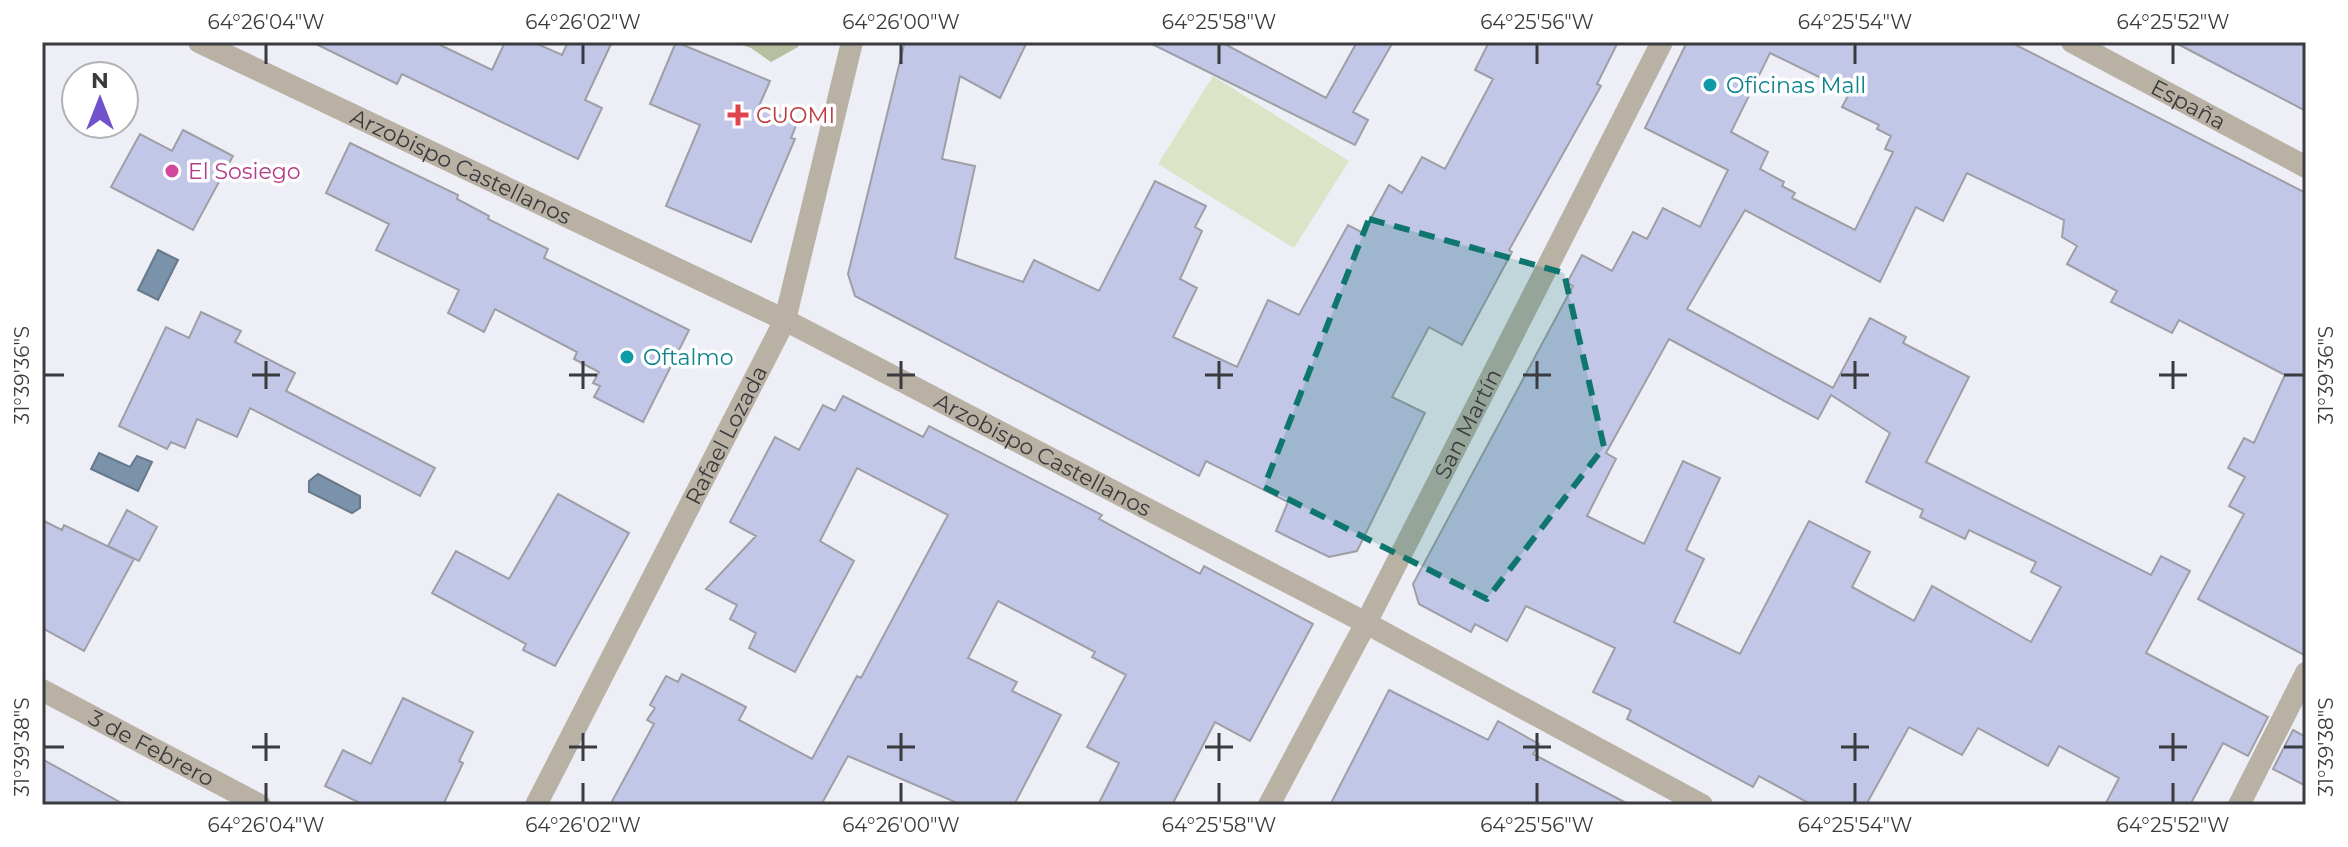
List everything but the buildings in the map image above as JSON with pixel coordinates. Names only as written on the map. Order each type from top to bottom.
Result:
[{"type":"street","name":"Arzobispo Castellanos","points":[[199,42],[785,320],[1366,623],[1702,805]]},
{"type":"street","name":"Rafael Lozada","points":[[536,805],[785,320],[852,42]]},
{"type":"street","name":"San Martín","points":[[1269,805],[1366,623],[1662,42]]},
{"type":"street","name":"España","points":[[2072,42],[2306,167]]},
{"type":"street","points":[[2239,805],[2306,673]]},
{"type":"street","name":"3 de Febrero","points":[[42,690],[260,805]]},
{"type":"highlighted area","points":[[1369,219],[1564,273],[1604,447],[1487,599],[1264,487]]},
{"type":"green space","points":[[733,42],[799,42],[798,47],[771,62],[751,48]]},
{"type":"green space","points":[[1213,76],[1349,161],[1294,248],[1158,164]]},
{"type":"water","points":[[158,250],[178,260],[158,300],[138,290]]},
{"type":"water","points":[[99,453],[130,467],[137,456],[152,462],[138,491],[91,469]]},
{"type":"water","points":[[318,474],[360,496],[360,508],[352,513],[309,492],[309,481]]},
{"type":"place","name":"Oficinas Mall","points":[[1710,85]]},
{"type":"place","name":"CUOMI","points":[[738,115]]},
{"type":"place","name":"El Sosiego","points":[[172,171]]},
{"type":"place","name":"Oftalmo","points":[[627,357]]}]
